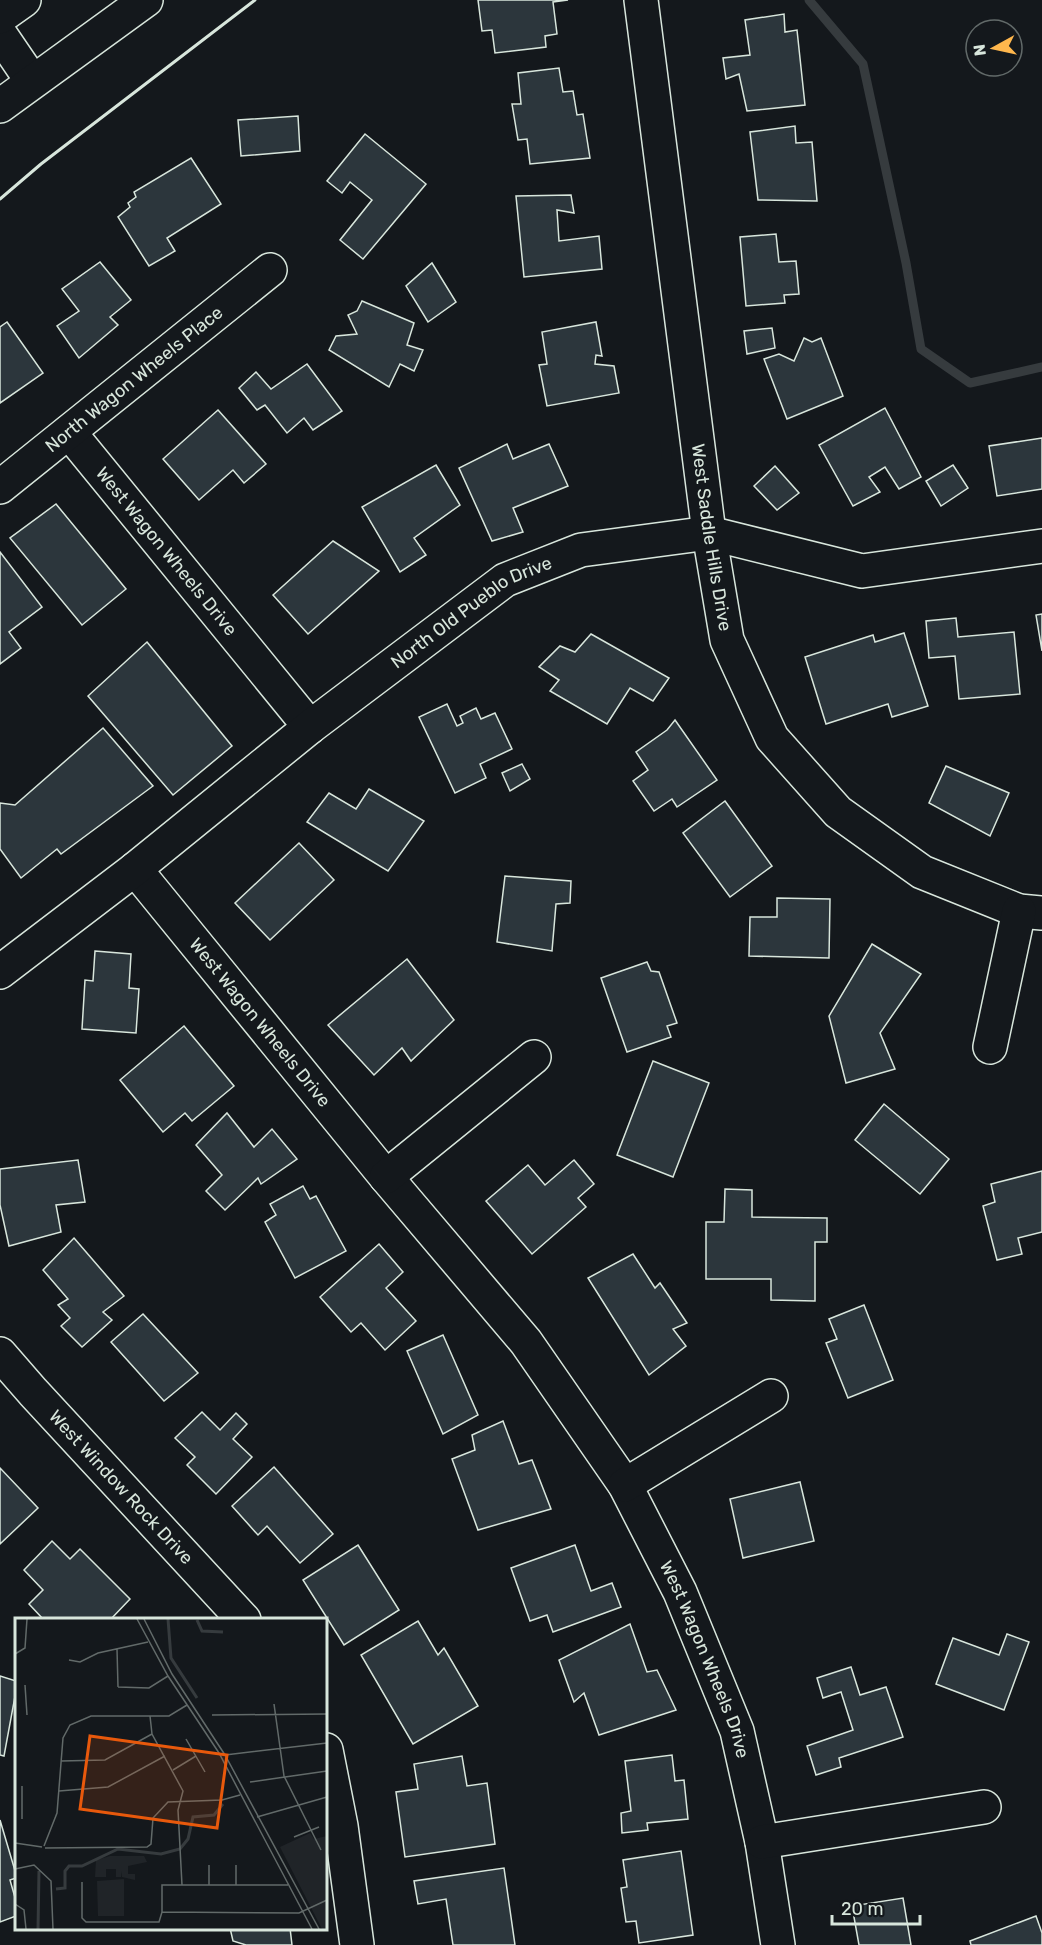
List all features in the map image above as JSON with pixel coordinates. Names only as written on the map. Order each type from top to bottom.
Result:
[{"type":"street","points":[[0,17],[24,0]]},
{"type":"street","points":[[0,106],[146,0]]},
{"type":"street","name":"West Saddle Hills Drive","points":[[641,0],[709,533],[727,640],[772,738],[838,812],[922,872],[1030,912]]},
{"type":"street","points":[[0,34],[32,81]]},
{"type":"street","name":"North Wagon Wheels Place","points":[[0,487],[270,270]]},
{"type":"street","name":"West Wagon Wheels Drive","points":[[69,432],[310,727]]},
{"type":"street","name":"North Old Pueblo Drive","points":[[0,972],[135,868],[310,727],[506,580],[581,549],[709,533],[862,571],[1042,546]]},
{"type":"street","name":"West Wagon Wheels Drive","points":[[135,868],[386,1177],[526,1342],[625,1485],[680,1592],[737,1731],[762,1842],[778,1945]]},
{"type":"street","points":[[990,1047],[1030,912]]},
{"type":"street","points":[[386,1177],[534,1057]]},
{"type":"street","name":"West Window Rock Drive","points":[[0,1354],[242,1618]]},
{"type":"street","points":[[625,1485],[771,1396]]},
{"type":"street","points":[[327,1755],[341,1826],[357,1945]]},
{"type":"street","points":[[762,1842],[984,1807]]},
{"type":"building","points":[[478,0],[568,0],[553,2],[557,34],[545,36],[546,47],[495,53],[492,30],[482,31]]},
{"type":"building","points":[[784,14],[785,32],[797,30],[805,105],[747,111],[739,74],[726,79],[723,58],[750,55],[745,20]]},
{"type":"building","points":[[559,68],[563,92],[573,91],[577,115],[583,114],[590,158],[530,164],[527,139],[518,140],[512,104],[521,104],[518,73]]},
{"type":"building","points":[[298,116],[300,151],[241,156],[238,120]]},
{"type":"building","points":[[795,126],[796,143],[812,142],[817,201],[758,200],[750,132]]},
{"type":"building","points":[[365,134],[426,184],[363,259],[340,240],[372,200],[350,182],[342,193],[327,181]]},
{"type":"building","points":[[191,158],[221,204],[167,238],[175,251],[149,266],[118,217],[130,207],[128,203],[136,197],[134,192]]},
{"type":"building","points":[[571,195],[574,213],[557,210],[559,241],[599,236],[602,269],[524,277],[516,196]]},
{"type":"building","points":[[776,234],[779,262],[796,261],[799,294],[784,295],[785,303],[746,306],[740,237]]},
{"type":"building","points":[[100,262],[131,300],[110,317],[118,325],[79,358],[57,326],[79,311],[62,289]]},
{"type":"building","points":[[432,263],[456,302],[428,322],[406,286]]},
{"type":"building","points":[[362,301],[414,323],[407,345],[423,350],[414,371],[400,364],[389,387],[329,350],[336,336],[357,334],[348,315],[357,311]]},
{"type":"building","points":[[7,322],[43,373],[0,403],[0,327]]},
{"type":"building","points":[[596,322],[602,356],[596,355],[595,364],[614,366],[619,393],[547,406],[539,365],[547,364],[542,332]]},
{"type":"building","points":[[772,328],[775,348],[747,354],[744,331]]},
{"type":"building","points":[[804,338],[812,342],[821,338],[843,396],[787,419],[764,359],[779,354],[794,361]]},
{"type":"building","points":[[307,364],[342,411],[313,430],[304,418],[287,433],[265,405],[257,410],[239,388],[256,372],[271,389]]},
{"type":"building","points":[[885,408],[921,477],[899,489],[885,467],[869,477],[880,492],[853,506],[819,445]]},
{"type":"building","points":[[218,410],[266,464],[244,483],[233,470],[199,500],[163,459]]},
{"type":"building","points":[[1042,438],[1042,489],[997,496],[989,446]]},
{"type":"building","points":[[507,444],[513,459],[549,444],[568,486],[513,508],[523,532],[492,541],[459,468]]},
{"type":"building","points":[[436,465],[460,505],[414,538],[426,555],[400,572],[362,507]]},
{"type":"building","points":[[953,465],[968,488],[941,506],[926,481]]},
{"type":"building","points":[[775,466],[799,493],[777,510],[754,486]]},
{"type":"building","points":[[56,504],[126,589],[82,625],[10,538]]},
{"type":"building","points":[[333,541],[379,571],[308,634],[273,595]]},
{"type":"building","points":[[0,552],[42,607],[9,632],[21,648],[0,664]]},
{"type":"building","points":[[1042,614],[1042,651],[1036,615]]},
{"type":"building","points":[[956,618],[958,637],[1014,632],[1020,694],[959,699],[955,656],[929,658],[926,621]]},
{"type":"building","points":[[904,633],[928,706],[892,717],[888,704],[826,724],[805,657],[873,635],[875,642]]},
{"type":"building","points":[[591,634],[669,678],[653,701],[630,688],[607,724],[550,691],[559,680],[539,667],[560,646],[575,652]]},
{"type":"building","points":[[147,642],[232,746],[173,795],[88,696]]},
{"type":"building","points":[[447,704],[457,726],[463,723],[460,716],[476,708],[481,719],[495,713],[512,749],[480,764],[486,778],[455,793],[419,717]]},
{"type":"building","points":[[675,720],[717,780],[677,807],[672,799],[654,811],[633,781],[648,770],[636,752],[667,730]]},
{"type":"building","points":[[103,728],[153,786],[61,854],[57,849],[21,878],[0,849],[0,803],[15,805]]},
{"type":"building","points":[[522,764],[530,779],[510,791],[502,773]]},
{"type":"building","points":[[946,766],[1009,793],[990,836],[929,803]]},
{"type":"building","points":[[369,789],[424,821],[388,871],[307,822],[329,793],[356,809]]},
{"type":"building","points":[[725,801],[772,866],[730,897],[683,833]]},
{"type":"building","points":[[299,843],[334,880],[270,940],[235,903]]},
{"type":"building","points":[[505,876],[571,881],[570,903],[556,904],[552,951],[497,942]]},
{"type":"building","points":[[777,898],[830,899],[829,958],[749,956],[750,917],[777,917]]},
{"type":"building","points":[[872,944],[921,974],[880,1033],[895,1069],[846,1083],[829,1016]]},
{"type":"building","points":[[95,951],[131,954],[129,988],[139,989],[136,1033],[82,1029],[85,980],[93,981]]},
{"type":"building","points":[[407,959],[454,1020],[411,1061],[402,1048],[374,1075],[328,1025]]},
{"type":"building","points":[[647,962],[651,971],[659,972],[677,1023],[667,1026],[671,1037],[627,1052],[601,978]]},
{"type":"building","points":[[184,1026],[234,1086],[192,1121],[185,1113],[163,1132],[120,1080]]},
{"type":"building","points":[[653,1061],[709,1083],[673,1177],[617,1155]]},
{"type":"building","points":[[884,1104],[949,1159],[920,1194],[855,1140]]},
{"type":"building","points":[[227,1113],[254,1147],[272,1129],[297,1159],[261,1184],[258,1178],[225,1210],[206,1191],[222,1175],[196,1145]]},
{"type":"building","points":[[78,1160],[85,1202],[56,1205],[61,1232],[9,1246],[0,1205],[0,1169]]},
{"type":"building","points":[[574,1160],[594,1184],[578,1198],[586,1207],[532,1254],[486,1201],[528,1165],[545,1185]]},
{"type":"building","points":[[1042,1171],[1042,1232],[1018,1238],[1022,1254],[997,1260],[983,1206],[995,1202],[991,1184]]},
{"type":"building","points":[[303,1186],[310,1199],[316,1196],[346,1251],[295,1278],[265,1222],[276,1215],[270,1204]]},
{"type":"building","points":[[725,1189],[752,1190],[752,1217],[827,1218],[827,1242],[815,1242],[815,1301],[771,1300],[771,1279],[706,1279],[706,1222],[724,1222]]},
{"type":"building","points":[[74,1238],[124,1296],[103,1312],[112,1320],[82,1347],[61,1326],[70,1318],[58,1305],[68,1299],[43,1270]]},
{"type":"building","points":[[379,1244],[403,1272],[386,1288],[416,1321],[385,1350],[361,1323],[351,1332],[320,1297]]},
{"type":"building","points":[[633,1254],[655,1288],[660,1283],[687,1323],[673,1329],[686,1346],[649,1375],[588,1278]]},
{"type":"building","points":[[864,1305],[893,1380],[848,1398],[826,1343],[837,1339],[829,1319]]},
{"type":"building","points":[[143,1314],[198,1373],[164,1401],[111,1342]]},
{"type":"building","points":[[443,1335],[478,1415],[443,1434],[407,1351]]},
{"type":"building","points":[[202,1412],[220,1430],[236,1413],[247,1424],[233,1439],[252,1457],[216,1494],[187,1465],[195,1457],[175,1438]]},
{"type":"building","points":[[503,1421],[519,1464],[532,1460],[551,1509],[478,1530],[452,1459],[475,1450],[472,1435]]},
{"type":"building","points":[[274,1467],[333,1534],[300,1563],[267,1526],[258,1535],[232,1506]]},
{"type":"building","points":[[0,1468],[38,1508],[0,1544]]},
{"type":"building","points":[[800,1482],[814,1541],[743,1558],[730,1499]]},
{"type":"building","points":[[52,1541],[70,1559],[80,1549],[130,1599],[112,1618],[42,1618],[29,1604],[43,1590],[24,1570]]},
{"type":"building","points":[[358,1545],[399,1610],[344,1645],[303,1580]]},
{"type":"building","points":[[575,1545],[591,1591],[612,1583],[621,1607],[553,1632],[547,1615],[530,1621],[511,1568]]},
{"type":"building","points":[[418,1621],[438,1655],[444,1648],[478,1706],[413,1744],[361,1655]]},
{"type":"building","points":[[630,1624],[647,1672],[657,1670],[676,1710],[599,1735],[584,1693],[574,1702],[559,1660]]},
{"type":"building","points":[[1007,1634],[1029,1642],[1004,1710],[936,1684],[953,1638],[999,1655]]},
{"type":"building","points":[[851,1667],[860,1695],[886,1687],[903,1737],[839,1758],[841,1767],[816,1775],[807,1746],[853,1730],[841,1692],[823,1698],[817,1678]]},
{"type":"building","points":[[0,1676],[15,1681],[15,1696],[4,1756],[0,1755]]},
{"type":"building","points":[[672,1755],[675,1781],[684,1780],[688,1819],[647,1823],[648,1830],[622,1833],[621,1813],[631,1811],[625,1761]]},
{"type":"building","points":[[462,1756],[467,1786],[487,1783],[495,1844],[405,1857],[396,1792],[418,1789],[414,1764]]},
{"type":"building","points":[[0,1820],[15,1871],[15,1878],[10,1880],[15,1898],[15,1916],[0,1922]]},
{"type":"building","points":[[681,1851],[693,1935],[639,1943],[636,1921],[626,1922],[621,1888],[627,1887],[623,1860]]},
{"type":"building","points":[[504,1868],[515,1945],[453,1945],[446,1899],[418,1904],[414,1881]]},
{"type":"building","points":[[903,1898],[911,1945],[859,1945],[852,1906]]},
{"type":"building","points":[[1036,1916],[1042,1933],[1042,1945],[971,1945],[970,1941]]},
{"type":"building","points":[[230,1930],[290,1930],[292,1945],[246,1945],[233,1941]]},
{"type":"waterway","points":[[809,0],[863,64],[906,263],[921,349],[970,383],[1042,367]]},
{"type":"wall","points":[[0,199],[41,164],[255,0]]}]
